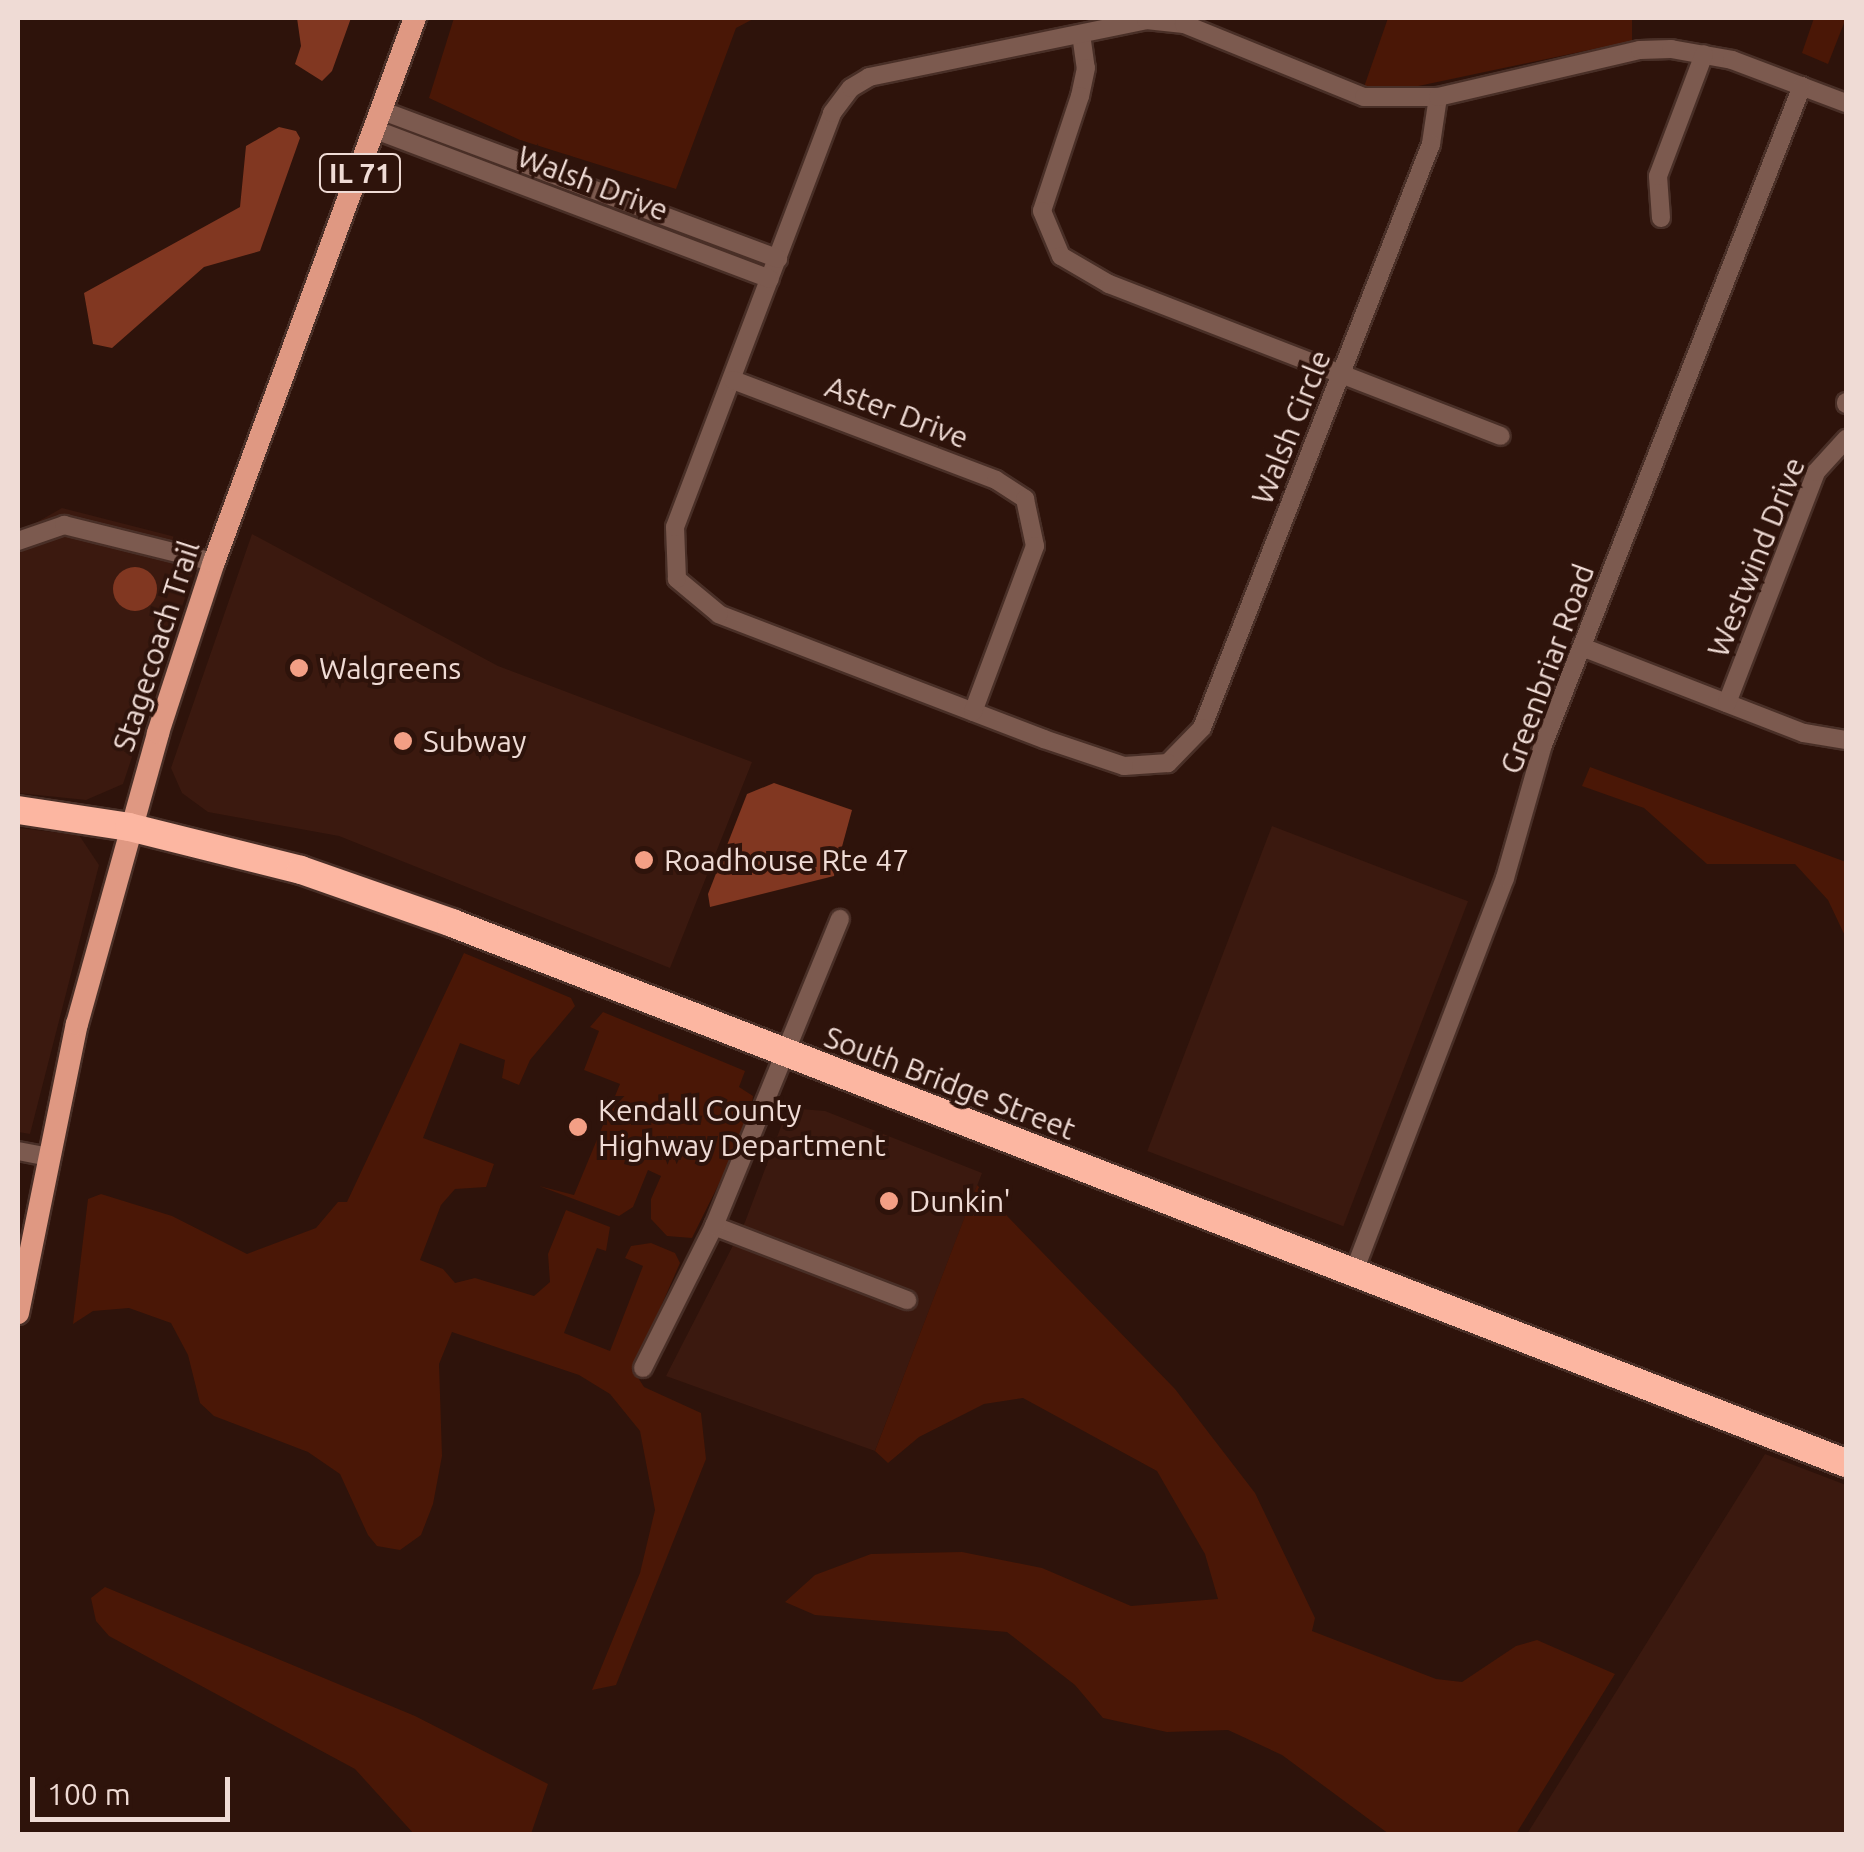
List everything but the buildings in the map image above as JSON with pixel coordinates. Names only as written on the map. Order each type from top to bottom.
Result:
[{"type":"highway","name":"South Bridge Street","points":[[18,810],[129,826],[348,886],[1846,1462]]},
{"type":"main road","name":"Stagecoach Trail","points":[[18,1313],[48,1157],[129,826],[214,562],[415,18]]},
{"type":"street","points":[[770,279],[832,113],[851,88],[876,75],[1146,20],[1184,24],[1364,97],[1438,98],[1640,50],[1704,54],[1846,102]]},
{"type":"street","points":[[1081,34],[1086,68],[1044,197],[1042,242],[1092,277],[1500,436]]},
{"type":"street","points":[[1661,218],[1658,176],[1704,54]]},
{"type":"street","name":"Greenbriar Road","points":[[1352,1274],[1505,878],[1543,745],[1802,86]]},
{"type":"street","name":"Walsh Circle","points":[[770,279],[675,528],[670,582],[719,614],[974,712],[1115,764],[1171,769],[1202,728],[1432,144],[1438,98]]},
{"type":"street","name":"Walsh Drive","points":[[379,121],[526,165],[778,259]]},
{"type":"street","name":"Walsh Drive","points":[[379,121],[519,184],[770,279]]},
{"type":"street","points":[[519,184],[526,165]]},
{"type":"street","name":"Aster Drive","points":[[734,380],[996,480],[1016,490],[1038,509],[1035,546],[974,712]]},
{"type":"street","name":"Westwind Drive","points":[[1727,703],[1816,472],[1846,439]]},
{"type":"street","points":[[18,540],[64,525],[214,562]]},
{"type":"street","points":[[1582,647],[1804,733],[1846,740]]},
{"type":"street","points":[[643,1368],[714,1226],[840,919]]},
{"type":"street","points":[[18,1152],[48,1157]]},
{"type":"street","points":[[714,1226],[907,1300]]},
{"type":"shaded area","points":[[297,18],[351,18],[332,71],[322,81],[295,64],[301,46]]},
{"type":"shaded area","points":[[454,18],[755,18],[736,28],[676,189],[520,140],[429,98]]},
{"type":"shaded area","points":[[1388,18],[1632,18],[1632,41],[1390,92],[1364,87]]},
{"type":"shaded area","points":[[1814,18],[1846,18],[1828,64],[1802,53]]},
{"type":"shaded area","points":[[279,127],[296,131],[300,138],[260,251],[204,267],[112,348],[93,344],[84,293],[240,207],[246,146]]},
{"type":"shaded area","points":[[62,508],[203,544],[123,784],[86,800],[18,793],[18,533]]},
{"type":"shaded area","points":[[252,534],[498,666],[752,762],[670,968],[339,836],[208,812],[182,793],[171,768]]},
{"type":"shaded area","points":[[135,567],[150,574],[157,589],[150,604],[135,611],[120,604],[113,589],[120,574]]},
{"type":"shaded area","points":[[1590,767],[1846,862],[1846,938],[1828,900],[1795,864],[1707,864],[1644,808],[1582,786]]},
{"type":"shaded area","points":[[774,783],[852,810],[834,876],[710,907],[708,894],[747,794]]},
{"type":"shaded area","points":[[1272,826],[1468,901],[1343,1226],[1147,1151]]},
{"type":"shaded area","points":[[18,828],[79,835],[99,865],[30,1134],[18,1132]]},
{"type":"shaded area","points":[[464,953],[571,998],[575,1006],[530,1060],[519,1085],[502,1078],[505,1060],[460,1043],[423,1138],[494,1164],[486,1187],[455,1189],[441,1205],[420,1260],[443,1269],[455,1283],[475,1278],[534,1296],[550,1282],[548,1254],[566,1210],[610,1227],[606,1251],[597,1248],[564,1333],[610,1351],[643,1266],[625,1258],[631,1246],[651,1243],[675,1253],[680,1263],[633,1370],[644,1387],[701,1413],[706,1459],[616,1685],[592,1690],[640,1573],[655,1510],[640,1431],[610,1394],[579,1375],[452,1332],[439,1364],[442,1456],[433,1504],[421,1535],[400,1550],[377,1546],[368,1535],[340,1474],[308,1452],[214,1416],[200,1403],[188,1355],[171,1323],[129,1308],[93,1311],[73,1324],[88,1199],[101,1194],[172,1216],[247,1254],[316,1228],[338,1202],[347,1202]]},
{"type":"shaded area","points":[[603,1012],[745,1071],[739,1087],[753,1096],[750,1121],[692,1238],[667,1236],[651,1219],[651,1199],[661,1176],[648,1170],[633,1207],[619,1216],[539,1186],[574,1195],[620,1084],[584,1070],[599,1031],[590,1027]]},
{"type":"shaded area","points":[[788,1108],[825,1111],[982,1173],[875,1451],[666,1376],[745,1222]]},
{"type":"shaded area","points":[[977,1185],[1175,1389],[1255,1493],[1315,1618],[1312,1631],[1436,1679],[1462,1682],[1516,1646],[1537,1640],[1615,1674],[1516,1834],[1389,1834],[1282,1755],[1228,1730],[1167,1732],[1103,1718],[1075,1685],[1007,1632],[815,1615],[785,1602],[815,1575],[871,1554],[962,1552],[1042,1568],[1131,1606],[1218,1599],[1205,1554],[1157,1471],[1023,1398],[984,1404],[919,1437],[888,1463],[875,1451]]},
{"type":"shaded area","points":[[1765,1454],[1846,1485],[1846,1834],[1527,1834]]},
{"type":"shaded area","points":[[105,1587],[415,1716],[548,1784],[531,1834],[414,1834],[355,1769],[109,1636],[96,1621],[91,1598]]},
{"type":"place","name":"Walgreens","points":[[299,668]]},
{"type":"place","name":"Subway","points":[[403,741]]},
{"type":"place","name":"Roadhouse Rte 47","points":[[644,860]]},
{"type":"place","name":"Kendall County Highway Department","points":[[578,1127]]},
{"type":"place","name":"Dunkin'","points":[[889,1201]]}]
